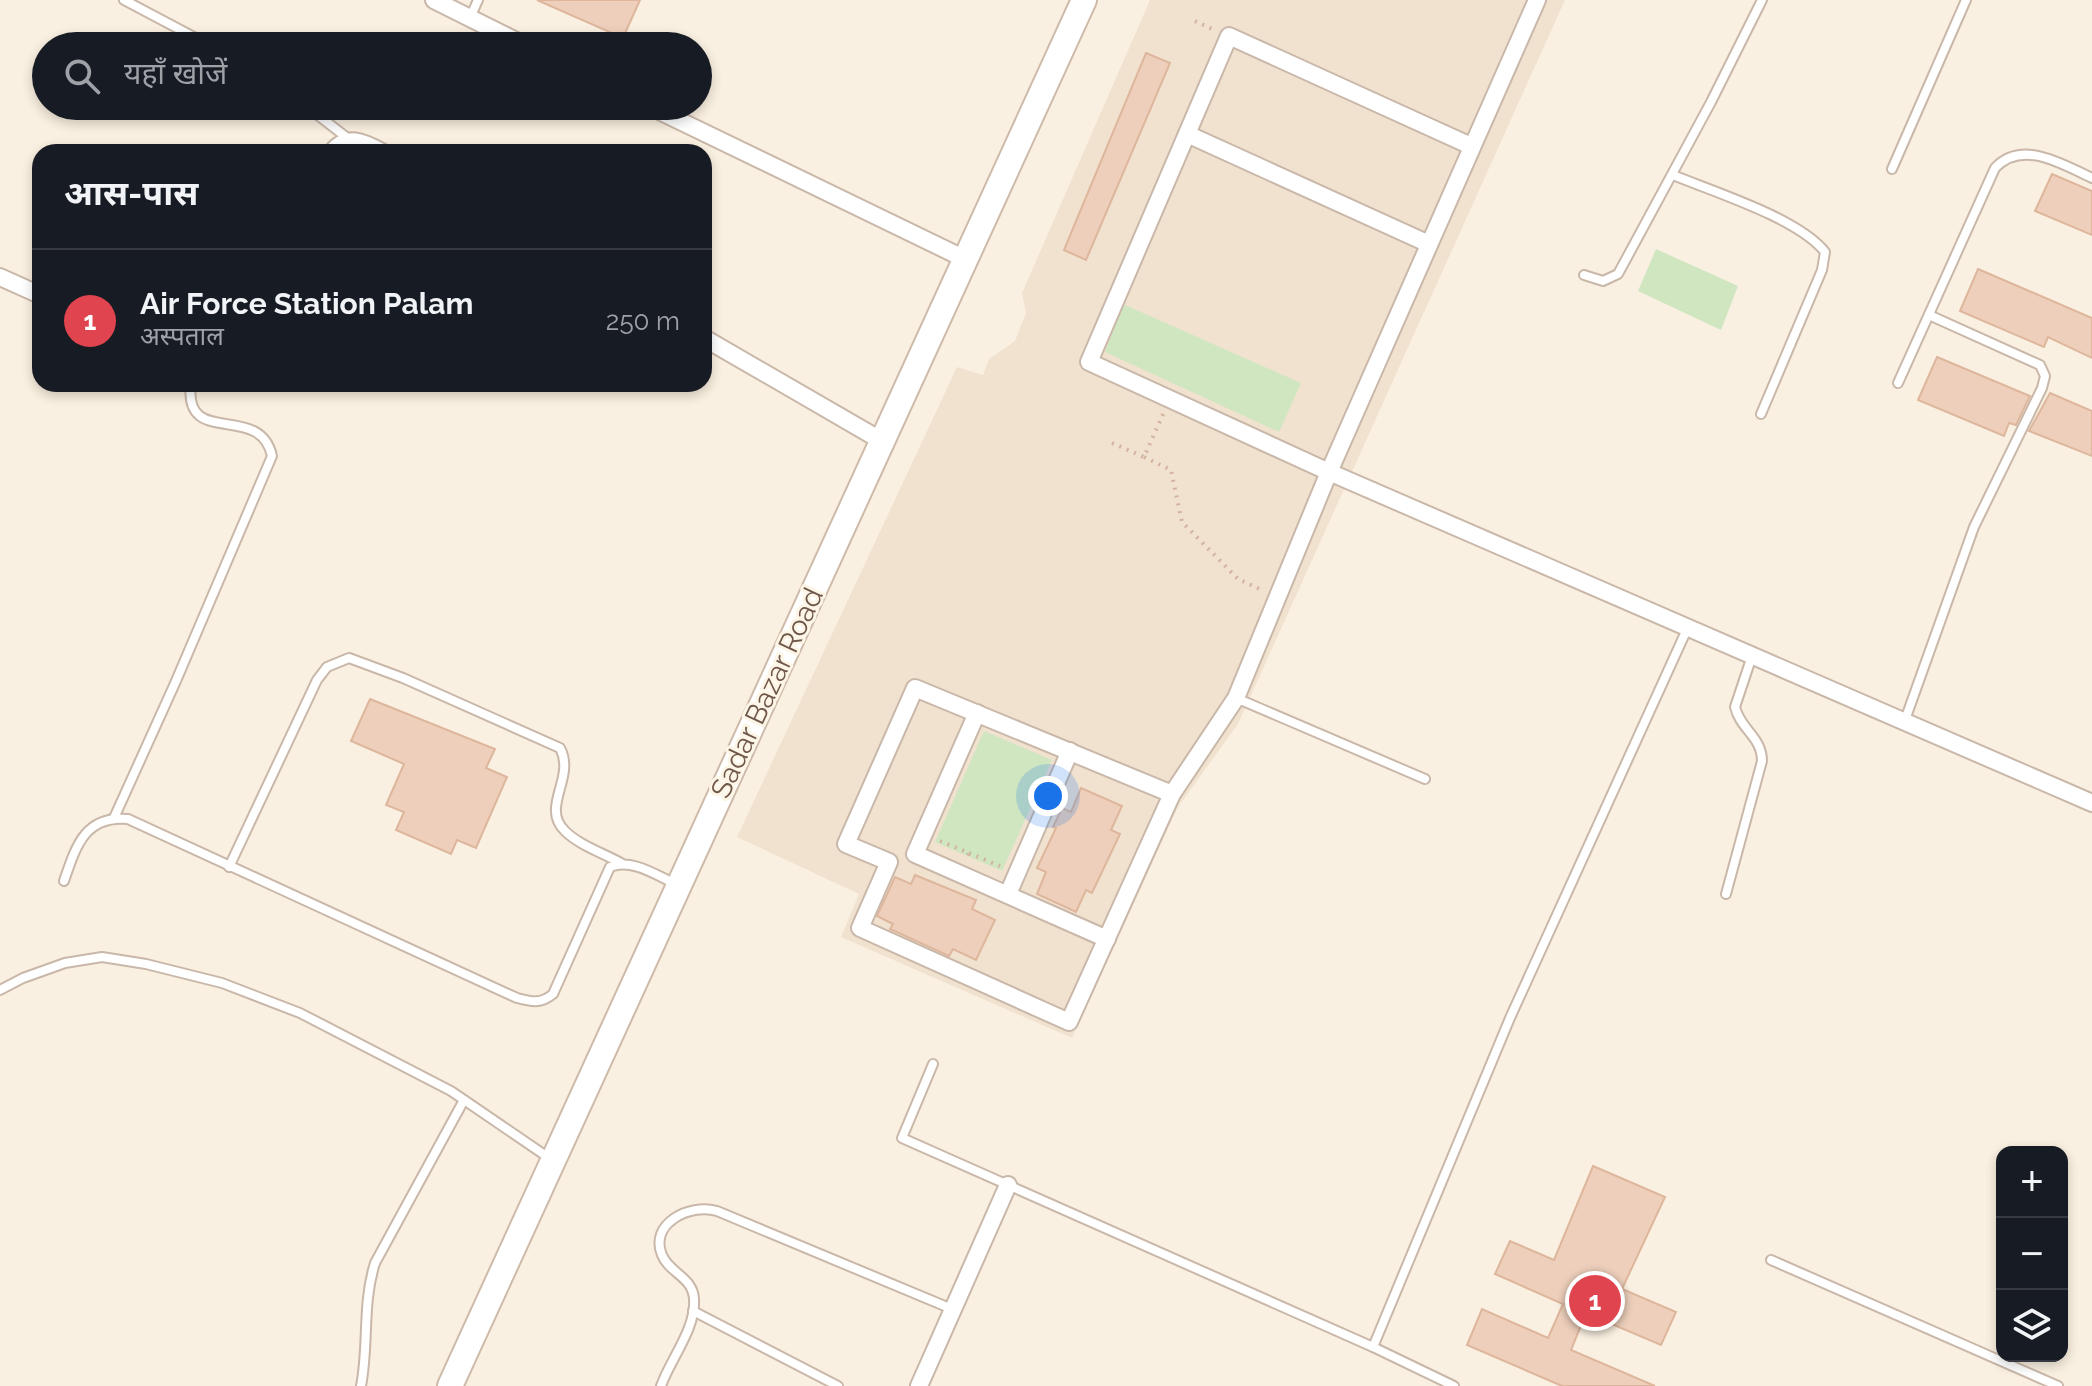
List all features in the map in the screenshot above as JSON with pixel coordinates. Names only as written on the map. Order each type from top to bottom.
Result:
[{"type":"street","points":[[434,0],[496,32]]},
{"type":"street","name":"Sadar Bazar Road","points":[[450,1386],[1084,0]]},
{"type":"street","points":[[889,862],[860,928],[1069,1022],[1172,794],[1236,698],[1329,472],[1537,0]]},
{"type":"street","points":[[1471,146],[1229,36],[1089,362],[1329,472],[2092,803]]},
{"type":"street","points":[[678,120],[965,259]]},
{"type":"street","points":[[1187,134],[1429,244]]},
{"type":"street","points":[[339,144],[351,140],[366,144]]},
{"type":"street","points":[[0,277],[32,291]]},
{"type":"street","points":[[712,343],[882,441]]},
{"type":"street","points":[[1107,939],[915,854],[889,862],[846,844],[915,688],[1172,794]]},
{"type":"street","points":[[915,854],[977,713]]},
{"type":"street","points":[[1008,894],[1070,751]]},
{"type":"street","points":[[919,1386],[1008,1185]]},
{"type":"lane","points":[[124,0],[185,32]]},
{"type":"lane","points":[[469,19],[478,0]]},
{"type":"lane","points":[[1584,275],[1603,281],[1618,274],[1673,175],[1762,0]]},
{"type":"lane","points":[[1892,169],[1966,0]]},
{"type":"lane","points":[[325,120],[351,140]]},
{"type":"lane","points":[[1898,383],[1995,168],[2005,158],[2018,153],[2054,161],[2092,178]]},
{"type":"lane","points":[[1673,175],[1791,224],[1811,236],[1825,252],[1822,270],[1761,414]]},
{"type":"lane","points":[[1905,720],[1974,527],[2045,376],[2040,365],[1929,315]]},
{"type":"lane","points":[[114,818],[272,456],[263,436],[250,429],[196,415],[191,406],[191,392]]},
{"type":"lane","points":[[1373,1347],[1510,1018],[1688,627]]},
{"type":"lane","points":[[1726,894],[1762,761],[1759,742],[1743,725],[1735,707],[1752,655]]},
{"type":"lane","points":[[229,867],[317,680],[327,667],[349,658],[361,660],[560,748],[565,769],[555,813],[558,824],[568,834],[621,863],[631,864],[679,885]]},
{"type":"lane","points":[[1236,698],[1425,779]]},
{"type":"lane","points":[[64,881],[73,854],[87,831],[99,822],[114,818],[128,819],[517,998],[532,1002],[544,1001],[553,994],[604,875],[610,867],[621,863]]},
{"type":"lane","points":[[0,990],[65,963],[102,957],[146,964],[222,983],[300,1013],[464,1100],[553,1160]]},
{"type":"lane","points":[[933,1064],[902,1138],[1454,1386]]},
{"type":"lane","points":[[361,1386],[366,1365],[368,1285],[375,1263],[464,1100]]},
{"type":"lane","points":[[661,1386],[693,1311],[692,1288],[668,1265],[659,1244],[676,1216],[703,1207],[952,1309]]},
{"type":"lane","points":[[1771,1260],[2058,1386]]},
{"type":"lane","points":[[693,1311],[838,1386]]},
{"type":"path","points":[[1144,457],[1169,399]]},
{"type":"path","points":[[1112,443],[1171,470],[1182,522],[1238,579],[1276,597]]},
{"type":"path","points":[[940,841],[1001,867],[1007,854]]},
{"type":"path","points":[[959,873],[969,853]]},
{"type":"shaded area","points":[[1150,0],[1565,0],[1238,724],[1178,807],[1072,1038],[841,937],[859,894],[737,837],[957,367],[983,375],[989,359],[1015,341],[1026,313],[1022,293]]},
{"type":"green space","points":[[1656,249],[1738,286],[1721,330],[1638,291]]},
{"type":"green space","points":[[1123,304],[1301,383],[1279,432],[1105,352]]},
{"type":"green space","points":[[984,731],[1052,760],[1002,871],[935,842]]},
{"type":"building","points":[[537,0],[640,0],[626,32],[609,32]]},
{"type":"building","points":[[1146,53],[1170,63],[1086,260],[1064,250]]},
{"type":"building","points":[[2052,174],[2092,191],[2092,235],[2035,211]]},
{"type":"building","points":[[1978,269],[2092,318],[2092,358],[2048,337],[2044,347],[1960,311]]},
{"type":"building","points":[[1937,357],[2030,396],[2016,425],[2009,423],[2004,436],[1918,400]]},
{"type":"building","points":[[2050,393],[2092,411],[2092,456],[2029,431]]},
{"type":"building","points":[[370,699],[495,749],[486,768],[507,777],[476,848],[457,840],[451,854],[396,830],[404,812],[386,805],[404,764],[351,741]]},
{"type":"building","points":[[1081,788],[1122,806],[1111,830],[1120,834],[1092,893],[1086,890],[1076,912],[1037,894],[1046,872],[1037,868],[1062,808],[1071,812]]},
{"type":"building","points":[[915,875],[976,900],[972,909],[995,920],[976,960],[953,949],[949,956],[890,929],[893,924],[877,916],[895,877],[911,884]]},
{"type":"building","points":[[1593,1166],[1665,1197],[1622,1289],[1676,1312],[1661,1345],[1586,1313],[1571,1350],[1655,1386],[1562,1386],[1467,1345],[1482,1309],[1548,1338],[1563,1304],[1495,1274],[1510,1241],[1554,1260]]},
{"type":"place","name":"Air Force Station Palam","points":[[1595,1301]]}]
